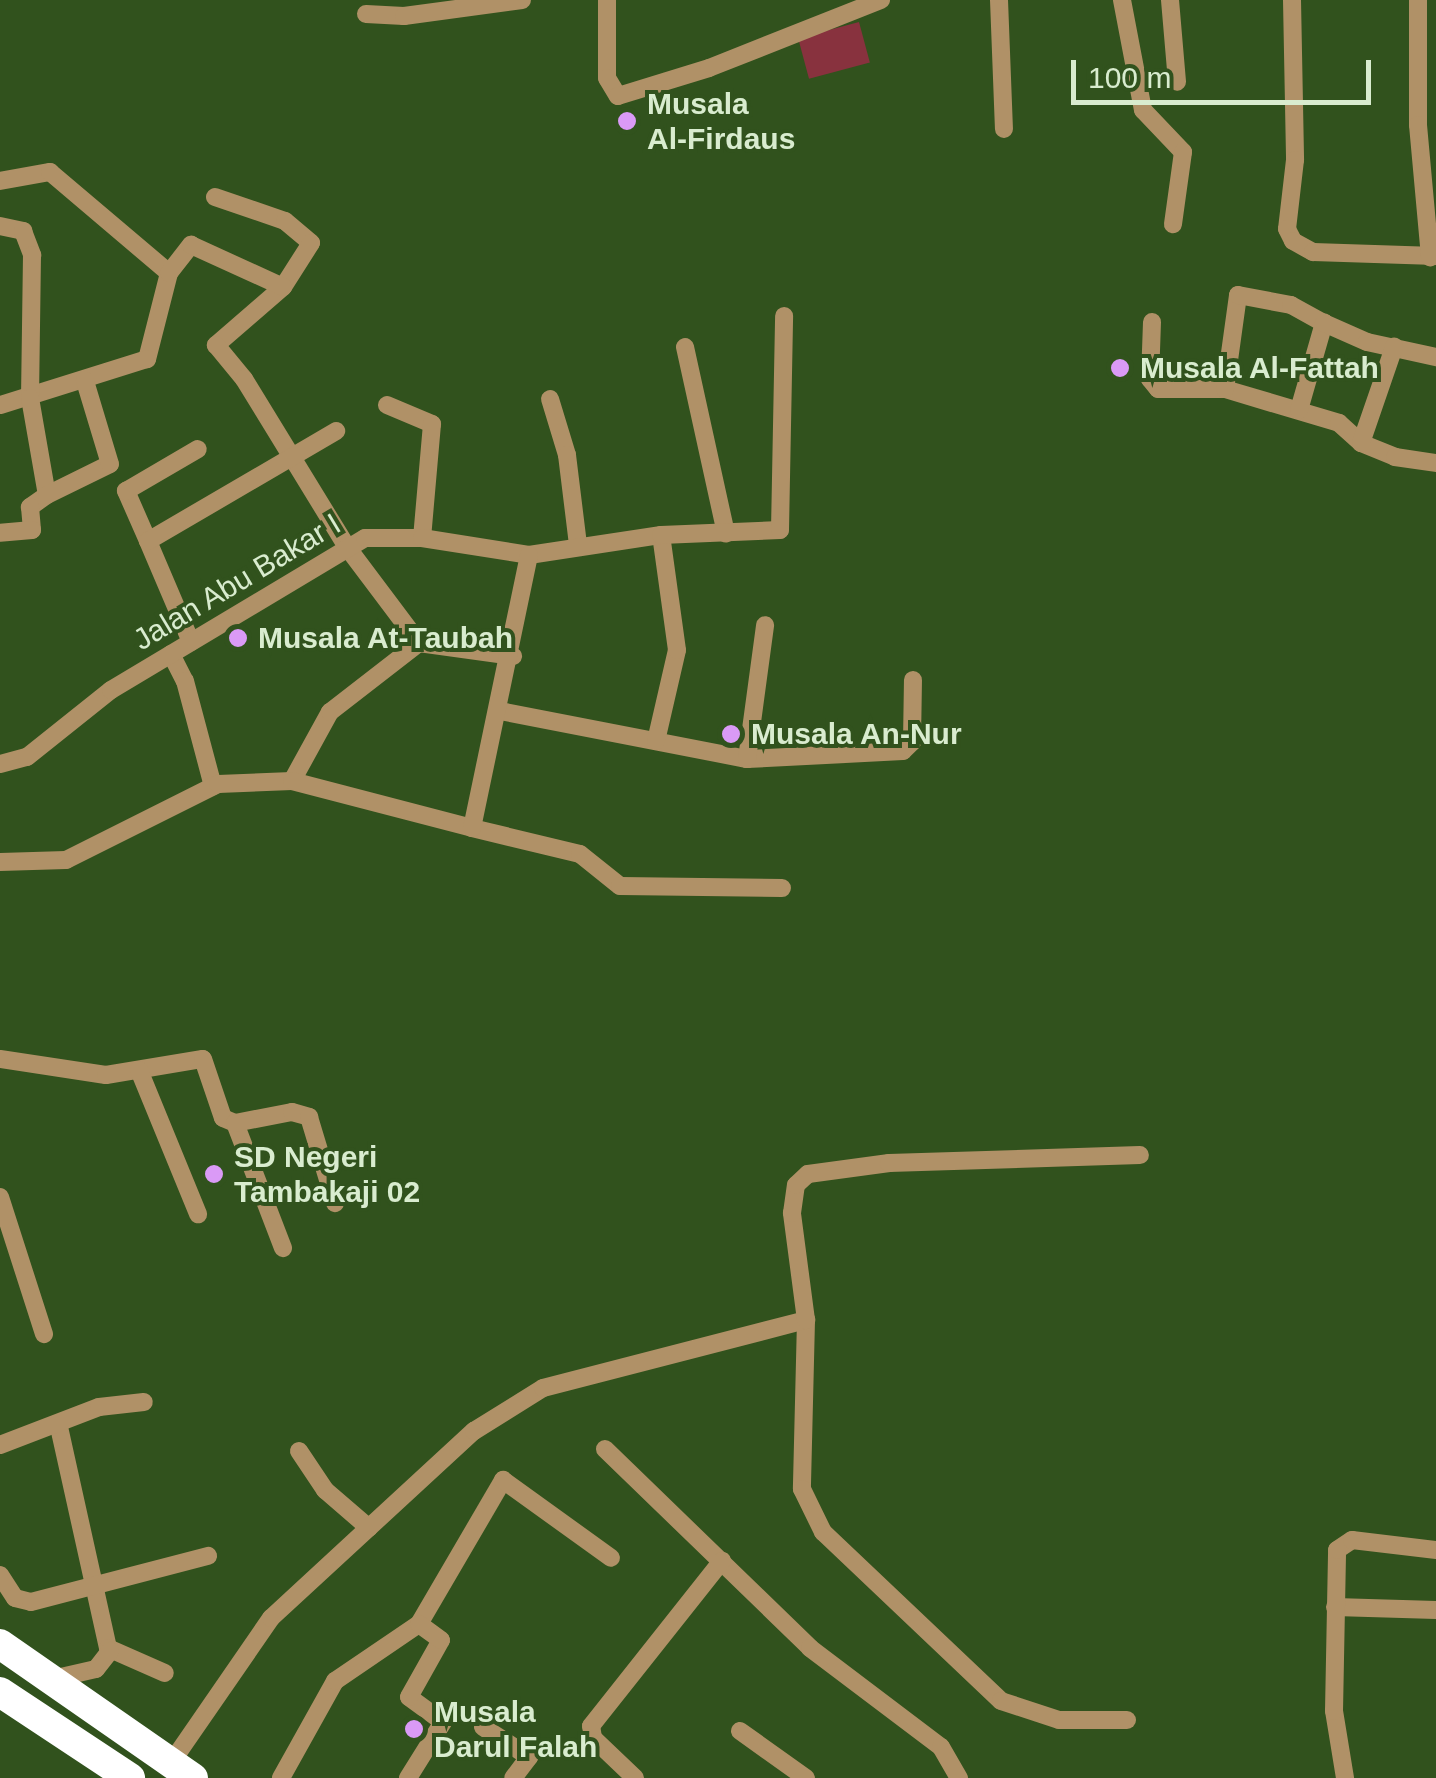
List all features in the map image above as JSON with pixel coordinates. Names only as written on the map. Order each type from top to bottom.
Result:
[{"type":"highway","points":[[0,1644],[182,1770]]},
{"type":"highway","points":[[0,1692],[130,1778]]},
{"type":"street","points":[[366,14],[404,16],[522,0]]},
{"type":"street","points":[[607,0],[608,78],[618,96],[709,68],[881,0]]},
{"type":"street","points":[[1000,0],[1004,128]]},
{"type":"street","points":[[1122,0],[1143,110],[1183,152],[1173,224]]},
{"type":"street","points":[[1170,0],[1177,82]]},
{"type":"street","points":[[1292,0],[1295,160],[1287,229],[1302,248],[1433,256],[1424,6]]},
{"type":"street","points":[[0,181],[50,172],[169,272]]},
{"type":"street","points":[[215,198],[285,221],[310,240],[283,287],[215,344],[347,547],[419,643],[513,656]]},
{"type":"street","points":[[0,226],[23,230],[32,255],[30,398],[47,495]]},
{"type":"street","points":[[0,405],[146,359],[169,272],[192,245],[283,287]]},
{"type":"street","points":[[1225,389],[1238,295],[1290,304],[1324,323],[1394,347],[1436,356]]},
{"type":"street","points":[[472,828],[513,656],[529,555],[578,544],[661,535],[771,532],[782,526],[784,316]]},
{"type":"street","points":[[1152,322],[1152,386],[1225,389],[1339,423],[1361,443],[1394,457],[1436,461]]},
{"type":"street","points":[[1299,410],[1324,323]]},
{"type":"street","points":[[685,347],[726,534]]},
{"type":"street","points":[[1361,443],[1394,347]]},
{"type":"street","points":[[0,533],[34,528],[30,507],[110,464],[85,381]]},
{"type":"street","points":[[550,400],[567,454],[578,544]]},
{"type":"street","points":[[387,405],[432,424],[422,538]]},
{"type":"street","points":[[148,542],[294,460],[336,431]]},
{"type":"street","points":[[191,642],[126,490],[198,449]]},
{"type":"street","name":"Jalan Abu Bakar I","points":[[0,764],[27,757],[110,690],[347,547],[374,535],[422,538],[529,555]]},
{"type":"street","points":[[656,741],[677,650],[661,535]]},
{"type":"street","points":[[747,759],[765,624]]},
{"type":"street","points":[[292,781],[330,712],[419,643]]},
{"type":"street","points":[[170,654],[185,682],[213,786]]},
{"type":"street","points":[[500,711],[747,759],[903,751],[912,742],[913,680]]},
{"type":"street","points":[[0,862],[66,860],[213,786],[292,781],[580,854],[620,886],[782,888]]},
{"type":"street","points":[[0,1059],[106,1076],[197,1056],[223,1118],[236,1123],[292,1112],[309,1117],[335,1204]]},
{"type":"street","points":[[138,1070],[198,1214]]},
{"type":"street","points":[[236,1123],[283,1248]]},
{"type":"street","points":[[1127,1720],[1059,1720],[1001,1700],[824,1532],[802,1489],[806,1320],[792,1213],[796,1184],[808,1174],[889,1163],[1140,1155]]},
{"type":"street","points":[[2,1209],[44,1334]]},
{"type":"street","points":[[182,1770],[272,1618],[474,1431],[544,1388],[806,1320]]},
{"type":"street","points":[[0,1445],[59,1428],[99,1407],[144,1402]]},
{"type":"street","points":[[52,1679],[96,1669],[110,1651],[98,1584],[59,1428]]},
{"type":"street","points":[[605,1449],[810,1648],[941,1747],[960,1778]]},
{"type":"street","points":[[299,1451],[325,1490],[369,1528]]},
{"type":"street","points":[[281,1778],[335,1681],[419,1624],[503,1480],[611,1558]]},
{"type":"street","points":[[1344,1778],[1334,1711],[1335,1606],[1343,1543],[1436,1550]]},
{"type":"street","points":[[0,1574],[22,1602],[208,1556]]},
{"type":"street","points":[[635,1778],[593,1738],[592,1726],[722,1562]]},
{"type":"street","points":[[1335,1606],[1436,1610]]},
{"type":"street","points":[[408,1778],[444,1721],[409,1697],[441,1640],[419,1624]]},
{"type":"street","points":[[110,1651],[165,1673]]},
{"type":"street","points":[[483,1727],[529,1756],[513,1778]]},
{"type":"street","points":[[740,1730],[806,1778]]},
{"type":"shaded area","points":[[859,22],[870,63],[809,79],[798,38]]},
{"type":"place","name":"Musala Al-Firdaus","points":[[627,121]]},
{"type":"place","name":"Musala Al-Fattah","points":[[1120,368]]},
{"type":"place","name":"Musala At-Taubah","points":[[238,638]]},
{"type":"place","name":"Musala An-Nur","points":[[731,734]]},
{"type":"place","name":"SD Negeri Tambakaji 02","points":[[214,1174]]},
{"type":"place","name":"Musala Darul Falah","points":[[414,1729]]}]
